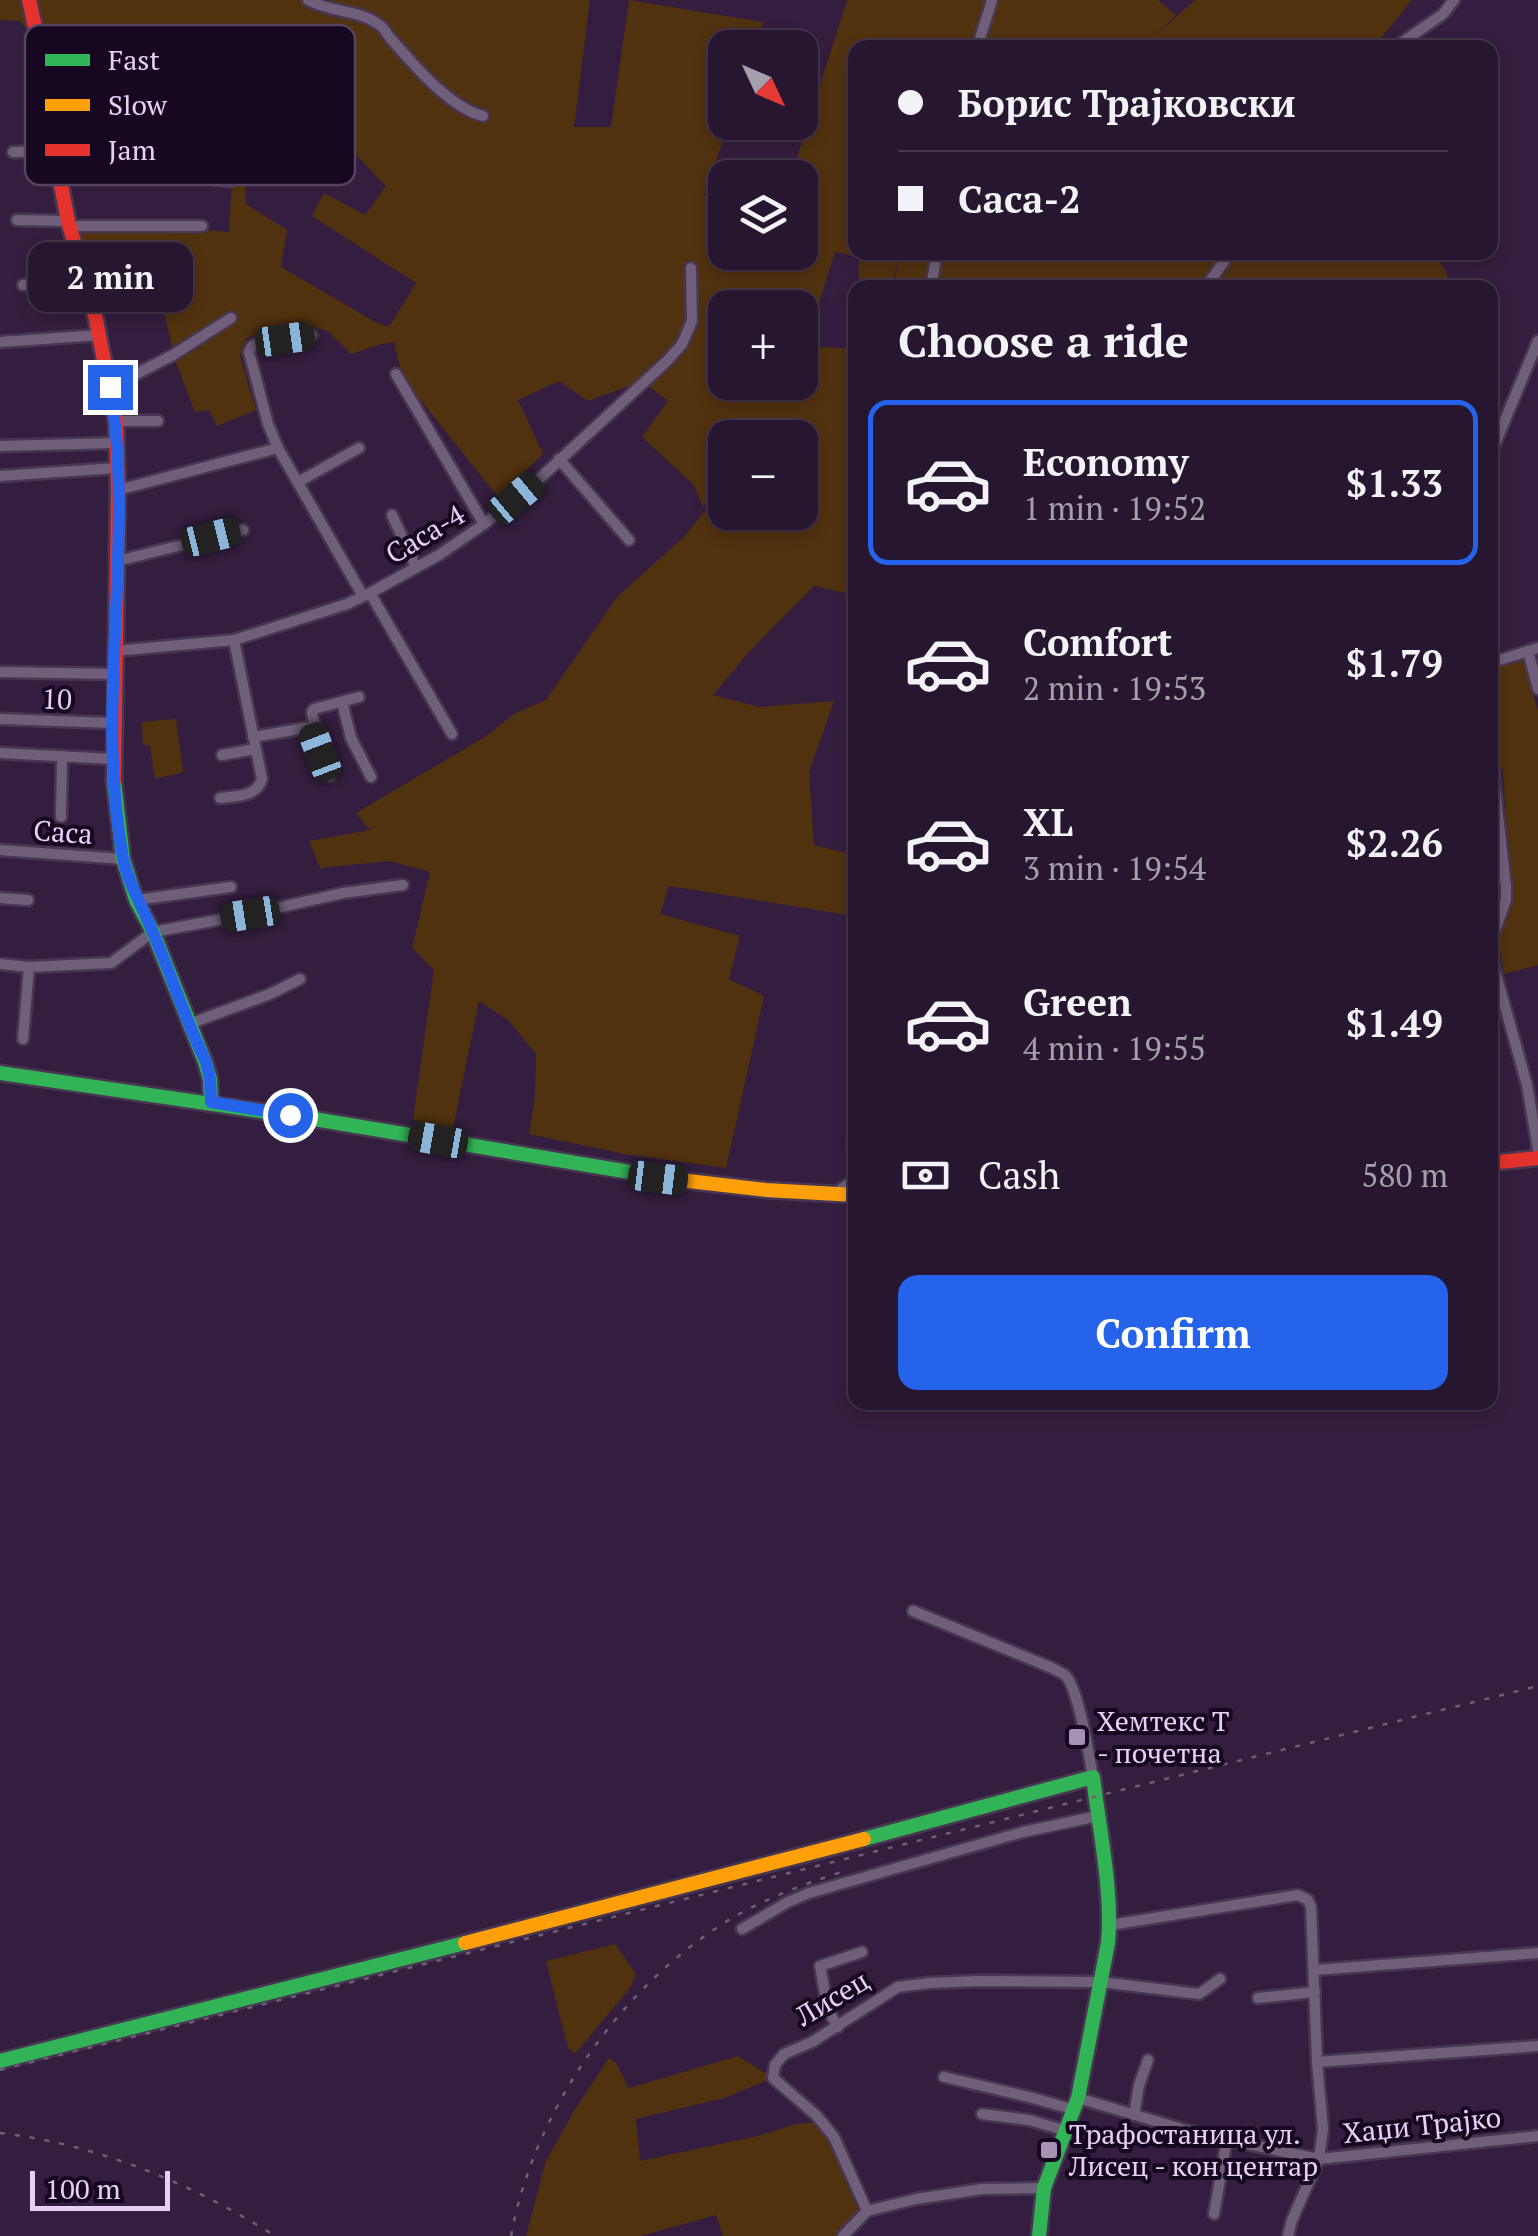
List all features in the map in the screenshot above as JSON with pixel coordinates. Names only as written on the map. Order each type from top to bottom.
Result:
[{"type":"street","points":[[29,0],[35,25]]},
{"type":"street","points":[[308,0],[366,17],[382,27],[453,102],[483,116]]},
{"type":"street","points":[[980,40],[992,0]]},
{"type":"street","points":[[1405,40],[1442,14],[1454,0]]},
{"type":"street","points":[[13,152],[25,153]]},
{"type":"street","points":[[61,185],[116,420],[113,758],[123,859],[136,900],[206,1062],[211,1102]]},
{"type":"street","points":[[17,220],[202,226]]},
{"type":"street","name":"Саса-4","points":[[114,650],[234,640],[347,604],[439,555],[484,524],[560,459],[682,344],[692,321],[692,268]]},
{"type":"street","points":[[24,285],[85,281]]},
{"type":"street","points":[[110,387],[230,318]]},
{"type":"street","points":[[0,342],[99,335]]},
{"type":"street","points":[[312,335],[258,343],[249,352],[268,424],[298,482],[452,734]]},
{"type":"street","points":[[1498,437],[1538,342]]},
{"type":"street","points":[[396,374],[484,524]]},
{"type":"street","points":[[116,420],[158,421]]},
{"type":"street","points":[[0,446],[117,443]]},
{"type":"street","points":[[118,490],[278,448]]},
{"type":"street","points":[[298,482],[359,448]]},
{"type":"street","points":[[560,459],[630,540]]},
{"type":"street","points":[[0,476],[117,468]]},
{"type":"street","points":[[392,515],[416,567]]},
{"type":"street","points":[[117,561],[243,530]]},
{"type":"street","points":[[220,798],[251,793],[262,779],[234,640]]},
{"type":"street","points":[[1498,661],[1533,650],[1538,689]]},
{"type":"street","points":[[0,672],[114,674]]},
{"type":"street","points":[[222,755],[311,727],[313,710],[359,698]]},
{"type":"street","points":[[342,702],[351,738],[370,778]]},
{"type":"street","name":"10","points":[[0,719],[113,723]]},
{"type":"street","points":[[311,727],[330,776]]},
{"type":"street","points":[[0,754],[113,758]]},
{"type":"street","points":[[61,817],[62,756]]},
{"type":"street","points":[[1498,815],[1506,900],[1498,922]]},
{"type":"street","name":"Саса","points":[[0,850],[123,859]]},
{"type":"street","points":[[0,964],[110,964],[153,932],[343,893],[403,885]]},
{"type":"street","points":[[136,900],[231,887]]},
{"type":"street","points":[[0,898],[28,900]]},
{"type":"street","points":[[23,1038],[29,966]]},
{"type":"street","points":[[189,1024],[300,979]]},
{"type":"street","points":[[1498,979],[1527,1085],[1538,1150]]},
{"type":"street","points":[[0,1072],[211,1102],[658,1178],[848,1195]]},
{"type":"street","points":[[1498,1163],[1538,1158]]},
{"type":"street","points":[[832,1194],[848,1186]]},
{"type":"street","points":[[913,1611],[1064,1675],[1072,1685],[1093,1777],[1110,1925],[1076,2104],[1044,2188],[1039,2236]]},
{"type":"street","points":[[0,2061],[705,1882],[1093,1777]]},
{"type":"street","points":[[742,1929],[809,1893],[1024,1832],[1098,1816]]},
{"type":"street","points":[[1110,1925],[1304,1896],[1312,1907],[1323,2129],[1319,2158],[1288,2236]]},
{"type":"street","points":[[838,2026],[828,2010],[820,1966],[862,1952]]},
{"type":"street","points":[[1315,1970],[1538,1952]]},
{"type":"street","name":"Лисец","points":[[867,2211],[834,2137],[809,2108],[773,2078],[772,2072],[784,2054],[812,2042],[898,1987],[962,1982],[1100,1982],[1199,1994],[1220,1979]]},
{"type":"street","points":[[1258,1998],[1315,1992]]},
{"type":"street","points":[[1317,2062],[1538,2046]]},
{"type":"street","points":[[1134,2115],[1148,2060]]},
{"type":"street","name":"Хаџи Трајко","points":[[944,2077],[1319,2158],[1538,2136]]},
{"type":"street","points":[[982,2114],[1068,2130]]},
{"type":"street","points":[[1214,2214],[1228,2139]]},
{"type":"street","points":[[842,2236],[867,2211],[916,2199],[982,2190],[1044,2188]]},
{"type":"street","points":[[858,2223],[862,2236]]},
{"type":"shaded area","points":[[0,0],[590,0],[574,127],[611,127],[629,0],[763,22],[760,30],[708,30],[708,140],[723,140],[716,160],[708,160],[704,195],[708,197],[708,270],[818,270],[818,160],[796,160],[803,140],[818,140],[818,92],[847,0],[1158,0],[1176,15],[1154,37],[1195,0],[1412,0],[1380,40],[848,40],[848,255],[835,252],[818,305],[818,290],[708,290],[708,400],[818,400],[818,347],[848,349],[848,596],[814,586],[713,695],[759,707],[834,701],[809,772],[814,845],[848,853],[848,915],[669,886],[660,914],[740,936],[729,979],[764,996],[726,1168],[625,1154],[529,1134],[536,1054],[508,1020],[479,1001],[453,1128],[413,1120],[434,970],[412,948],[430,872],[390,861],[320,868],[309,841],[370,830],[356,813],[485,737],[514,714],[546,700],[617,597],[685,536],[708,507],[708,530],[818,530],[818,420],[708,420],[708,501],[703,507],[694,485],[642,437],[668,401],[642,381],[588,401],[559,381],[518,400],[543,454],[498,497],[403,378],[394,342],[351,354],[328,331],[304,324],[246,338],[240,356],[256,410],[217,426],[209,410],[195,412],[176,363],[151,256],[84,252],[75,219],[229,232],[232,185],[245,185],[246,204],[287,230],[281,267],[389,327],[416,283],[312,216],[324,193],[365,215],[386,186],[355,154],[355,25],[25,28],[20,21],[0,20]]},
{"type":"shaded area","points":[[859,260],[897,260],[894,280],[859,280]]},
{"type":"shaded area","points":[[898,260],[1439,260],[1450,280],[896,280]]},
{"type":"shaded area","points":[[1524,660],[1538,712],[1538,965],[1504,974],[1498,939],[1509,872],[1503,770],[1498,768],[1498,662]]},
{"type":"shaded area","points":[[176,719],[183,772],[155,779],[150,746],[143,744],[142,722]]},
{"type":"shaded area","points":[[615,1944],[636,1974],[630,1988],[575,2054],[568,2048],[546,1961]]},
{"type":"shaded area","points":[[738,2056],[773,2078],[724,2098],[636,2119],[640,2161],[796,2124],[822,2122],[867,2211],[841,2236],[723,2236],[716,2215],[641,2236],[526,2236],[546,2161],[609,2058],[616,2063],[629,2088]]},
{"type":"railway","points":[[0,2070],[1538,1686]]},
{"type":"railway","points":[[511,2236],[540,2142],[562,2097],[620,2014],[692,1945],[732,1918],[845,1871]]},
{"type":"railway","points":[[0,2133],[72,2146],[143,2169],[178,2183],[275,2236]]},
{"type":"traffic: fast","points":[[114,781],[123,859],[136,900],[153,932],[205,1062],[211,1103]]},
{"type":"traffic: fast","points":[[0,1073],[314,1119],[671,1179]]},
{"type":"traffic: fast","points":[[864,1839],[1093,1777],[1107,1882],[1108,1943],[1078,2098],[1044,2188],[1039,2236]]},
{"type":"traffic: fast","points":[[0,2061],[465,1943]]},
{"type":"traffic: slow","points":[[671,1179],[848,1195]]},
{"type":"traffic: slow","points":[[465,1943],[864,1839]]},
{"type":"traffic: jam","points":[[29,0],[35,25]]},
{"type":"traffic: jam","points":[[61,185],[95,315],[116,421],[114,781]]},
{"type":"traffic: jam","points":[[1498,1162],[1538,1158]]},
{"type":"place","name":"Хемтекс Т - почетна","points":[[1077,1737]]},
{"type":"place","name":"Трафостаница ул. Лисец - кон центар","points":[[1049,2150]]},
{"type":"route","points":[[110,387],[116,420],[118,490],[113,774],[123,859],[136,900],[206,1062],[211,1102],[290,1115]]}]
